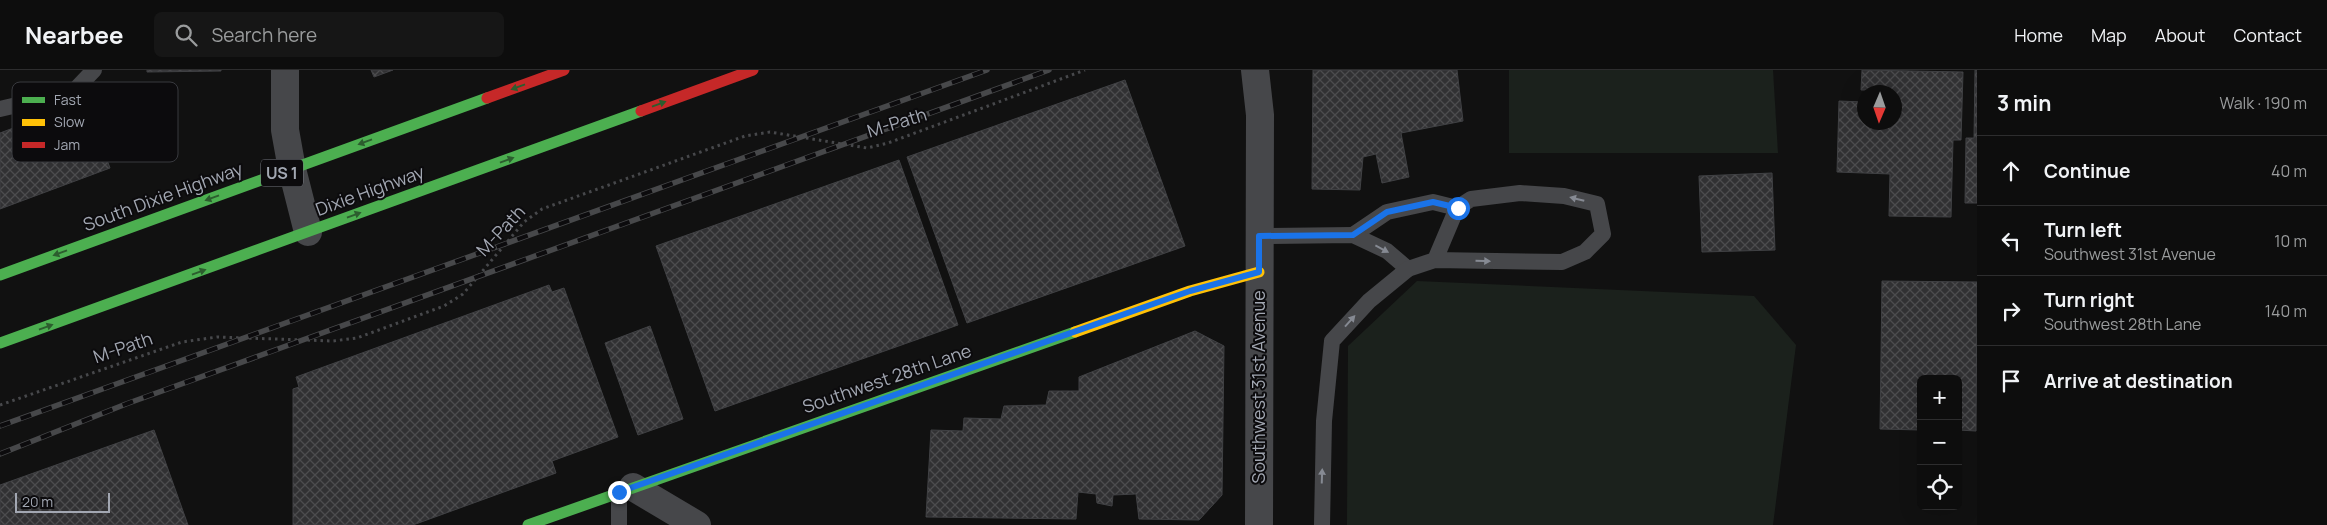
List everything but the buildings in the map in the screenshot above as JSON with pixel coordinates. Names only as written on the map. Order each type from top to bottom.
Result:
[{"type":"main road","name":"South Dixie Highway","points":[[0,275],[564,70]]},
{"type":"main road","name":"Dixie Highway","points":[[0,343],[753,70]]},
{"type":"main road","name":"Southwest 28th Lane","points":[[528,525],[1190,291],[1259,272]]},
{"type":"street","points":[[285,70],[285,122],[292,169],[308,232]]},
{"type":"street","name":"Southwest 31st Avenue","points":[[1256,70],[1260,115],[1259,525]]},
{"type":"street","points":[[626,490],[697,525]]},
{"type":"lane","points":[[83,82],[94,70]]},
{"type":"lane","points":[[1322,525],[1324,422],[1332,341],[1368,301],[1408,269],[1435,260],[1562,262],[1586,252],[1603,234],[1597,204],[1564,196],[1520,193],[1471,199],[1458,208],[1435,260]]},
{"type":"lane","points":[[1353,235],[1387,212],[1433,202],[1458,208]]},
{"type":"lane","points":[[1259,236],[1353,235],[1387,251],[1408,269]]},
{"type":"lane","points":[[620,525],[626,490]]},
{"type":"path","name":"M-Path","points":[[0,405],[182,342],[217,336],[333,341],[357,338],[444,306],[463,294],[524,222],[542,209],[745,136],[770,132],[867,148],[888,143],[1084,70]]},
{"type":"shaded area","points":[[1509,70],[1773,70],[1778,153],[1509,153]]},
{"type":"shaded area","points":[[1417,281],[1754,296],[1796,345],[1773,525],[1347,525],[1348,346]]},
{"type":"railway","points":[[0,426],[987,70]]},
{"type":"railway","points":[[0,454],[126,404],[1049,70]]},
{"type":"traffic: fast","points":[[0,275],[487,98]]},
{"type":"traffic: fast","points":[[0,343],[641,111]]},
{"type":"traffic: fast","points":[[528,525],[1075,332]]},
{"type":"traffic: slow","points":[[1075,332],[1190,291],[1259,272]]},
{"type":"traffic: jam","points":[[487,98],[564,70]]},
{"type":"traffic: jam","points":[[641,111],[753,70]]},
{"type":"route","points":[[619,492],[1190,291],[1259,272],[1259,236],[1353,235],[1387,212],[1433,202],[1458,208]]}]
